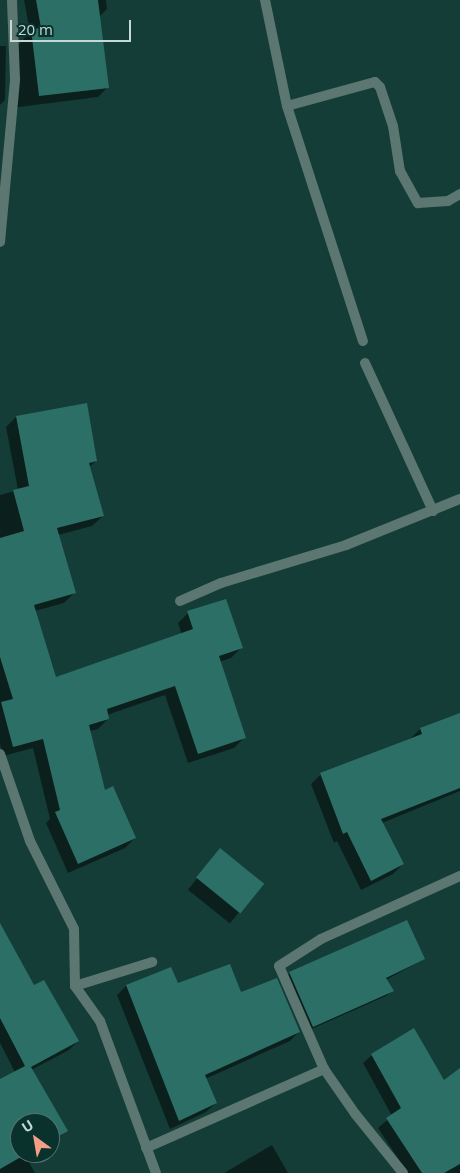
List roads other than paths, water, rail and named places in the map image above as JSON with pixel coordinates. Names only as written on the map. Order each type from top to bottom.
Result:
[{"type":"street","points":[[0,242],[15,79],[12,0]]},
{"type":"street","points":[[265,0],[287,106],[363,341]]},
{"type":"street","points":[[287,106],[374,82],[380,87],[393,126],[400,171],[418,203],[448,201],[460,194]]},
{"type":"street","points":[[365,363],[433,511]]},
{"type":"street","points":[[180,601],[221,583],[338,548],[460,499]]},
{"type":"street","points":[[0,754],[30,841],[74,929],[75,986],[100,1021],[156,1173]]},
{"type":"street","points":[[404,1173],[356,1116],[324,1069],[279,966],[321,939],[460,876]]},
{"type":"street","points":[[75,986],[152,962]]},
{"type":"street","points":[[146,1148],[324,1069]]}]
